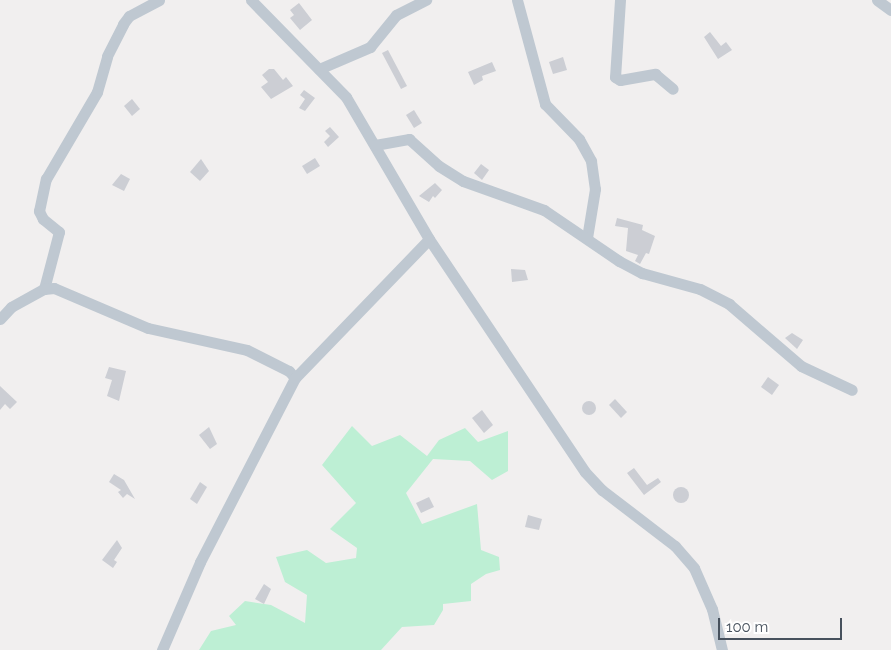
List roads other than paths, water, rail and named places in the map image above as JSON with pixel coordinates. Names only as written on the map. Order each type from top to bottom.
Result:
[{"type":"street","points":[[44,289],[59,232],[44,221],[39,211],[46,179],[97,92],[107,56],[123,24],[130,16],[159,0]]},
{"type":"street","points":[[251,0],[346,97],[429,239],[585,472],[602,490],[675,546],[694,568],[712,609],[722,650]]},
{"type":"street","points":[[319,69],[370,47],[396,15],[426,0]]},
{"type":"street","points":[[518,0],[545,104],[579,139],[591,161],[595,189],[587,238]]},
{"type":"street","points":[[620,0],[615,77],[620,80],[655,74],[673,88]]},
{"type":"street","points":[[877,0],[891,10]]},
{"type":"street","points":[[375,145],[409,139],[452,176],[544,210],[619,261],[642,273],[700,289],[729,304],[801,366],[852,390]]},
{"type":"street","points":[[162,650],[200,562],[295,378],[429,239]]},
{"type":"street","points":[[0,320],[11,307],[44,289],[54,288],[148,328],[247,350],[290,371],[295,378]]}]
